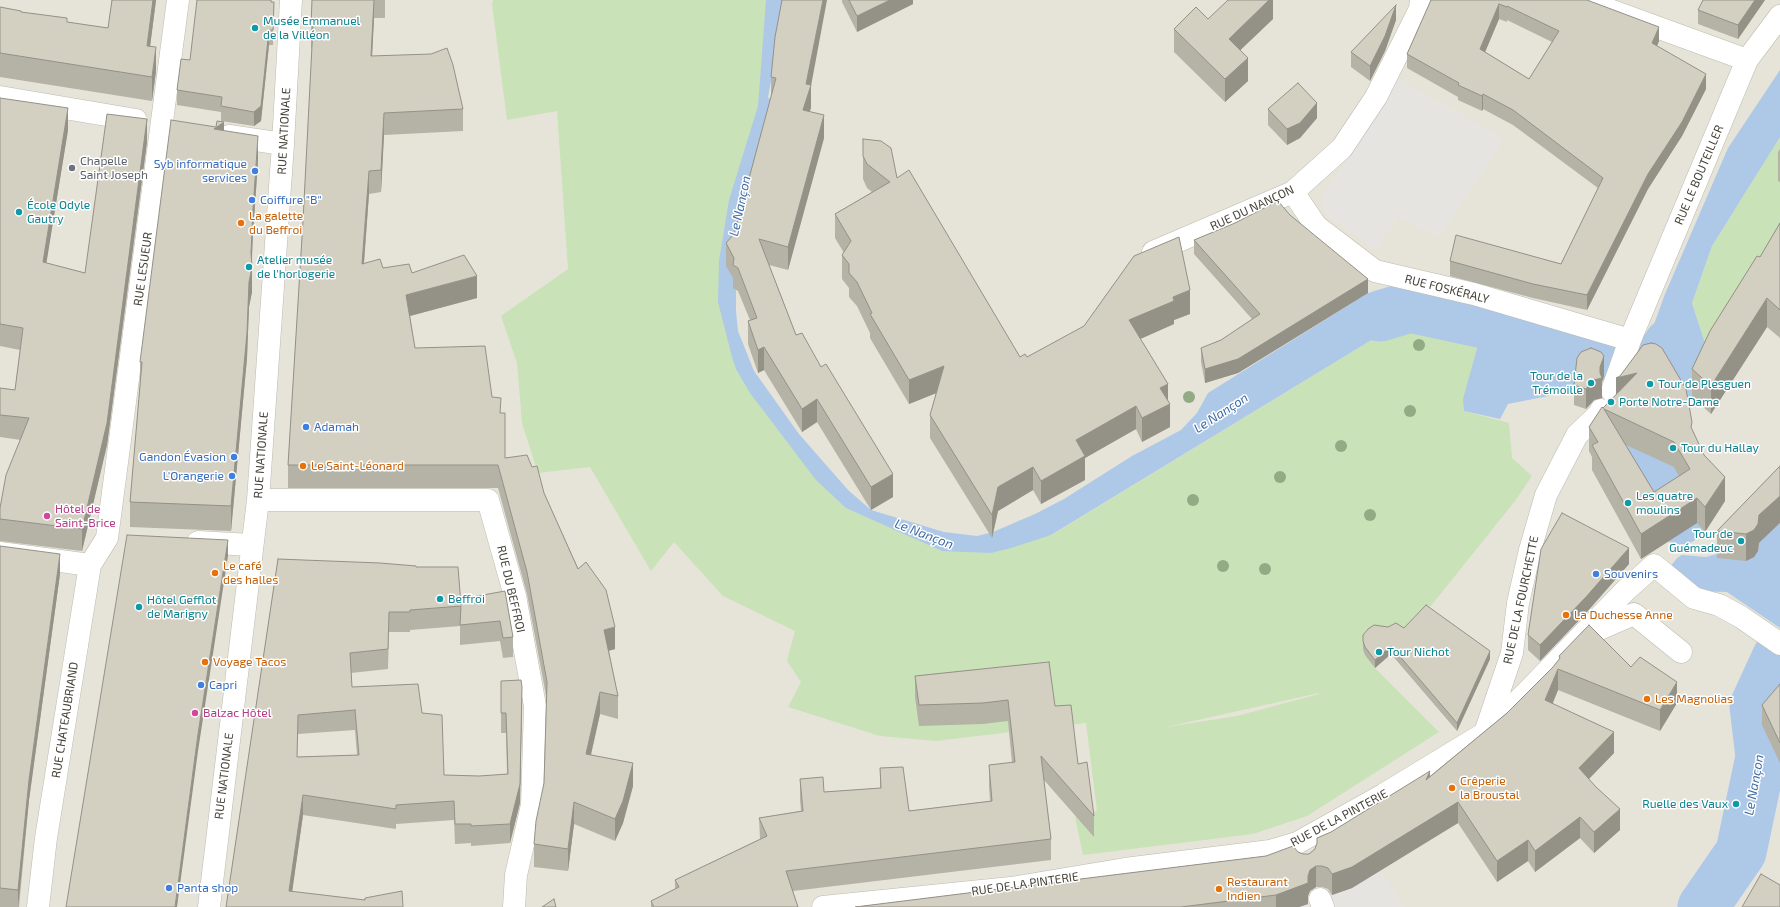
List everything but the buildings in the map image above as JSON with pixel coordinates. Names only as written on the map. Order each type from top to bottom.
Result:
[{"type":"street","name":"RUE LESUEUR","points":[[107,538],[178,0]]},
{"type":"street","name":"RUE NATIONALE","points":[[209,907],[251,545],[258,500],[283,144],[291,0]]},
{"type":"street","name":"RUE DU NANÇON","points":[[1137,259],[1293,192],[1342,148],[1376,96],[1420,9],[1420,0]]},
{"type":"street","points":[[1582,0],[1747,60]]},
{"type":"street","name":"RUE LE BOUTEILLER","points":[[1630,340],[1747,60],[1780,16]]},
{"type":"street","points":[[0,97],[185,129]]},
{"type":"street","points":[[208,132],[283,144]]},
{"type":"street","name":"RUE FOSKÉRALY","points":[[1293,192],[1316,226],[1375,271],[1474,294],[1630,340]]},
{"type":"street","points":[[1612,391],[1630,340]]},
{"type":"street","name":"RUE DE LA FOURCHETTE","points":[[1485,733],[1512,653],[1518,603],[1530,550],[1546,495],[1577,435],[1601,410]]},
{"type":"street","name":"RUE DU BEFFROI","points":[[258,500],[488,500],[504,579],[515,596],[535,706],[532,805],[516,875],[514,907]]},
{"type":"street","points":[[107,538],[130,539]]},
{"type":"street","name":"RUE CHATEAUBRIAND","points":[[38,907],[46,838],[90,565],[107,538]]},
{"type":"street","points":[[175,541],[251,545]]},
{"type":"street","points":[[0,553],[90,565]]},
{"type":"street","name":"RUE DE LA PINTERIE","points":[[823,907],[1011,888],[1125,869],[1270,851],[1297,843],[1383,795],[1485,733],[1625,591],[1654,565],[1694,598],[1719,605],[1741,617],[1780,644]]},
{"type":"street","points":[[1581,636],[1634,614],[1681,652]]},
{"type":"street","points":[[1297,843],[1305,863]]},
{"type":"shaded area","points":[[0,0],[1780,0],[1780,907],[0,907]]},
{"type":"shaded area","points":[[1398,79],[1503,138],[1493,157],[1439,238],[1399,216],[1375,250],[1327,215],[1323,208],[1322,199],[1387,100]]},
{"type":"shaded area","points":[[1381,870],[1404,907],[1299,907],[1352,888]]},
{"type":"green space","points":[[493,0],[776,0],[766,81],[727,313],[758,393],[842,500],[954,548],[1052,535],[1401,322],[1448,321],[1484,323],[1464,411],[1509,423],[1512,458],[1532,476],[1515,501],[1426,612],[1394,641],[1363,643],[1365,655],[1375,668],[1439,732],[1307,816],[1253,834],[1083,855],[1075,817],[1097,811],[1086,723],[936,741],[880,736],[788,707],[801,682],[787,661],[795,631],[723,596],[674,542],[651,571],[590,467],[538,473],[522,423],[517,363],[501,316],[568,269],[557,111],[507,120],[492,4]],"holes":[[[1319,693],[1319,694],[1237,716],[1166,727]]]},
{"type":"green space","points":[[1780,137],[1780,177],[1778,180],[1780,182],[1780,249],[1710,359],[1692,303],[1712,246]]},
{"type":"green space","points":[[1640,450],[1673,464],[1693,500],[1667,523],[1630,455]]},
{"type":"water","points":[[766,0],[785,0],[768,98],[771,99],[766,128],[736,279],[736,311],[738,331],[754,371],[799,434],[848,490],[871,510],[944,532],[977,536],[993,532],[1035,514],[1064,499],[1132,456],[1181,430],[1197,413],[1208,393],[1368,293],[1399,289],[1452,298],[1448,321],[1424,318],[1401,322],[1051,535],[1011,548],[991,553],[942,551],[846,508],[816,480],[750,393],[736,369],[718,302],[719,261],[729,200],[758,106]]},
{"type":"water","points":[[1780,70],[1780,137],[1712,246],[1692,303],[1710,359],[1687,408],[1640,363],[1665,294],[1728,148]]},
{"type":"water","points":[[1488,309],[1615,343],[1609,372],[1595,368],[1579,390],[1508,404],[1500,419],[1464,411],[1463,399]]},
{"type":"water","points":[[1780,523],[1780,628],[1727,592],[1697,591],[1670,567],[1677,558],[1682,555],[1706,557],[1724,552],[1758,551],[1759,543]]},
{"type":"waterway","name":"Le Nançon","points":[[1380,316],[1410,307],[1484,323],[1615,357],[1666,361],[1669,344]]},
{"type":"waterway","points":[[1661,406],[1645,438],[1647,458],[1681,519]]},
{"type":"waterway","name":"Le Nançon","points":[[1703,907],[1741,852],[1761,757],[1755,706],[1777,658],[1780,656]]},
{"type":"place","name":"Musée Emmanuel de la Villéon","points":[[255,28]]},
{"type":"place","name":"Chapelle Saint Joseph","points":[[72,168]]},
{"type":"place","name":"Syb informatique services","points":[[255,171]]},
{"type":"place","name":"Coiffure \"B\"","points":[[252,200]]},
{"type":"place","name":"École Odyle Gautry","points":[[19,212]]},
{"type":"place","name":"La galette du Beffroi","points":[[241,223]]},
{"type":"place","name":"Atelier musée de l'horlogerie","points":[[249,267]]},
{"type":"place","name":"Tour de la Trémoille","points":[[1591,383]]},
{"type":"place","name":"Tour de Plesguen","points":[[1650,384]]},
{"type":"place","name":"Porte Notre-Dame","points":[[1611,402]]},
{"type":"place","name":"Adamah","points":[[306,427]]},
{"type":"place","name":"Tour du Hallay","points":[[1673,448]]},
{"type":"place","name":"Gandon Évasion","points":[[234,457]]},
{"type":"place","name":"Le Saint-Léonard","points":[[303,466]]},
{"type":"place","name":"L'Orangerie","points":[[232,476]]},
{"type":"place","name":"Les quatre moulins","points":[[1628,503]]},
{"type":"place","name":"Hôtel de Saint-Brice","points":[[47,516]]},
{"type":"place","name":"Tour de Guémadeuc","points":[[1741,541]]},
{"type":"place","name":"Le café des halles","points":[[215,573]]},
{"type":"place","name":"Souvenirs","points":[[1596,574]]},
{"type":"place","name":"Beffroi","points":[[440,599]]},
{"type":"place","name":"Hôtel Gefflot de Marigny","points":[[139,607]]},
{"type":"place","name":"La Duchesse Anne","points":[[1566,615]]},
{"type":"place","name":"Tour Nichot","points":[[1379,652]]},
{"type":"place","name":"Voyage Tacos","points":[[205,662]]},
{"type":"place","name":"Capri","points":[[201,685]]},
{"type":"place","name":"Les Magnolias","points":[[1647,699]]},
{"type":"place","name":"Balzac Hôtel","points":[[195,713]]},
{"type":"place","name":"Crêperie la Broustal","points":[[1452,788]]},
{"type":"place","name":"Ruelle des Vaux","points":[[1736,804]]},
{"type":"place","name":"Panta shop","points":[[169,888]]},
{"type":"place","name":"Restaurant Indien","points":[[1219,889]]}]
